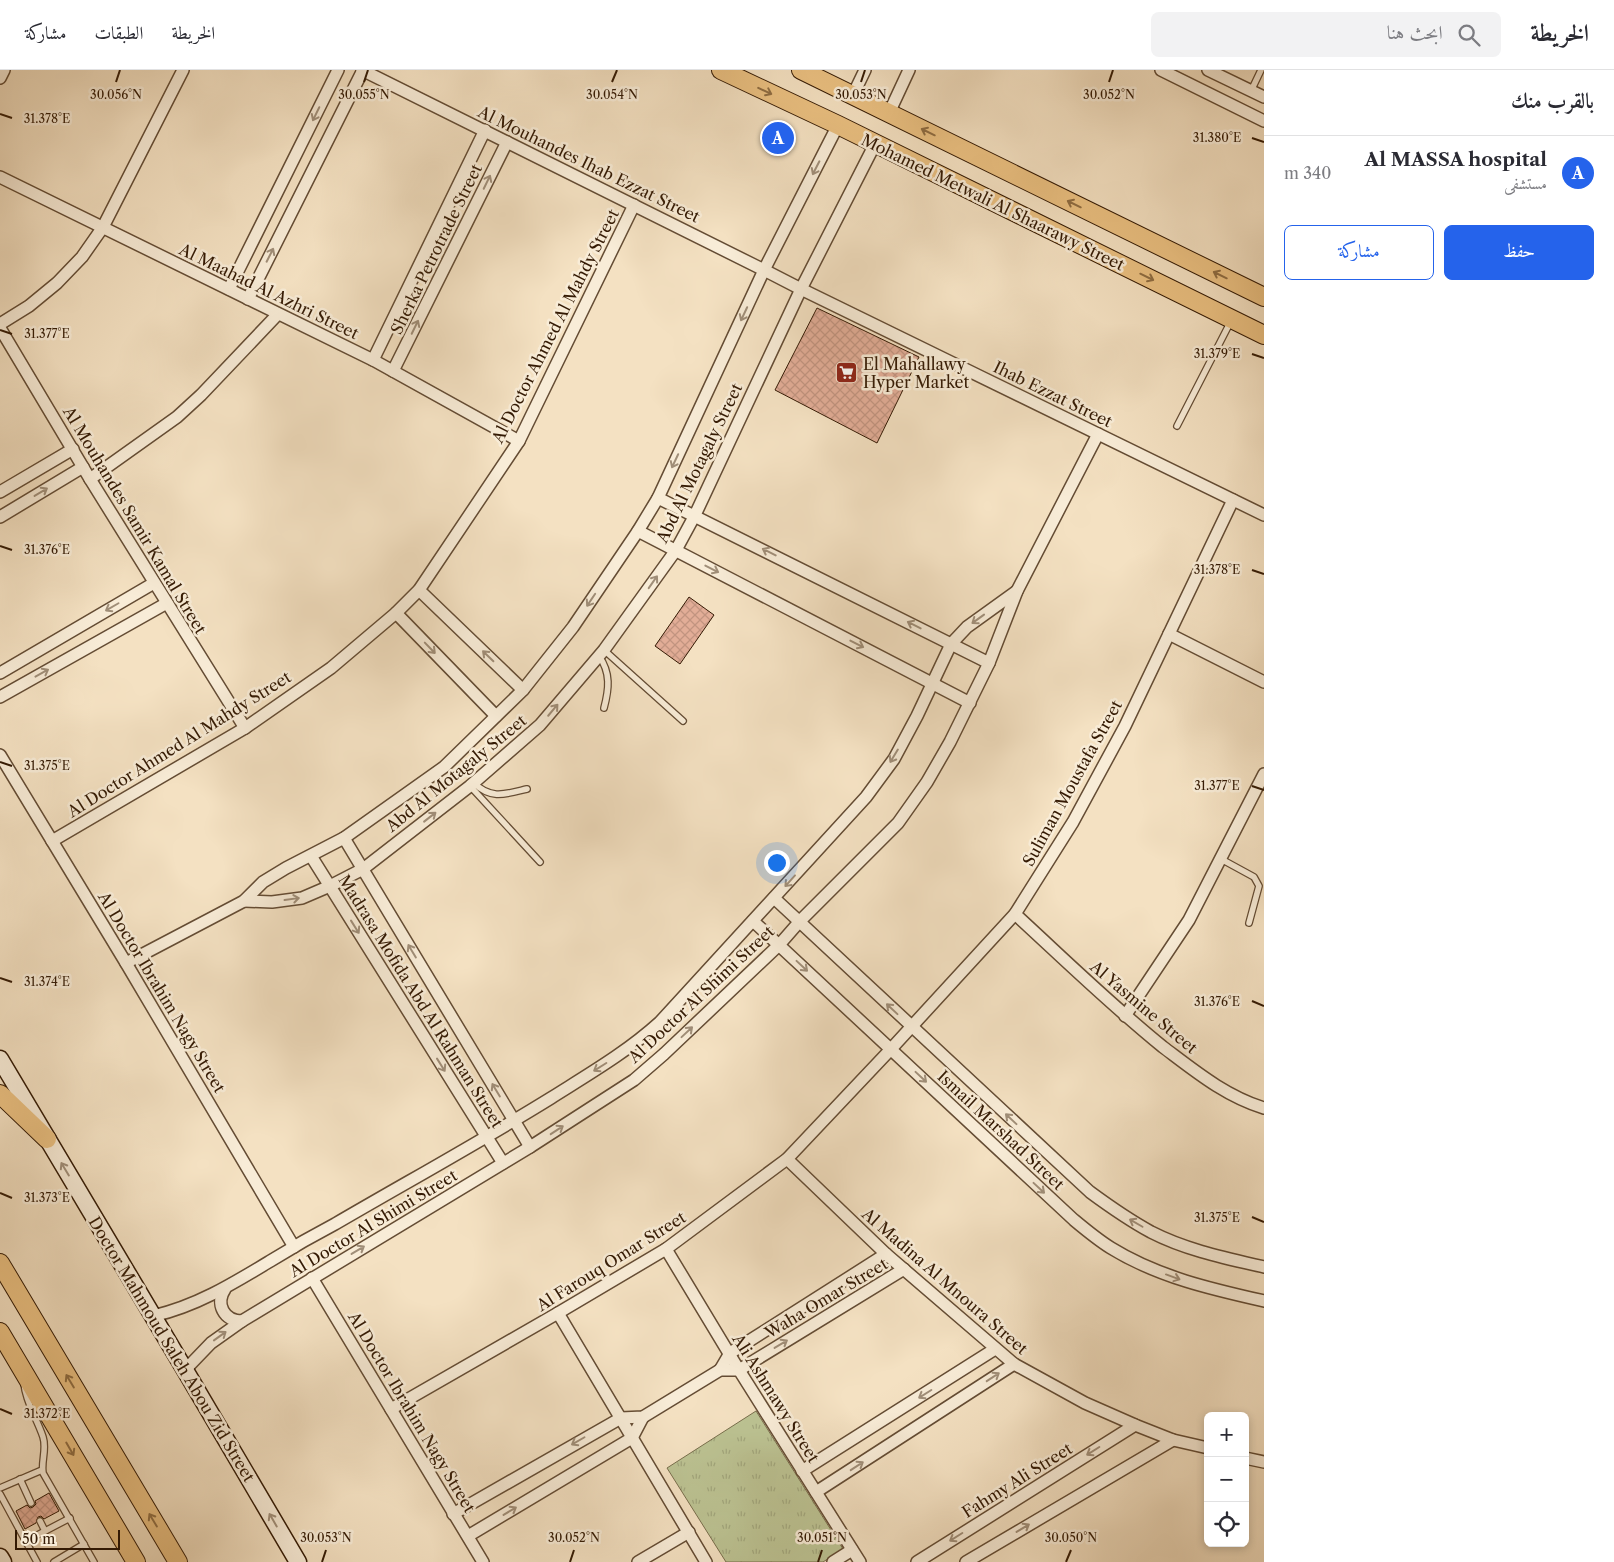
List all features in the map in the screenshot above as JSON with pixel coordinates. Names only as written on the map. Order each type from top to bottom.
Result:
[{"type":"main road","name":"Mohamed Metwali Al Shaarawy Street","points":[[721,70],[838,125],[1264,334]]},
{"type":"main road","name":"Mohamed Metwali Al Shaarawy Street","points":[[801,70],[1264,297]]},
{"type":"main road","points":[[0,1094],[47,1139]]},
{"type":"main road","points":[[0,1263],[178,1562]]},
{"type":"main road","points":[[0,1332],[136,1562]]},
{"type":"street","points":[[0,78],[4,70]]},
{"type":"street","points":[[0,324],[29,306],[57,283],[82,257],[103,228],[183,70]]},
{"type":"street","points":[[229,289],[338,70]]},
{"type":"street","points":[[248,299],[363,70]]},
{"type":"street","name":"Al Mouhandes Ihab Ezzat Street","points":[[363,70],[801,289]]},
{"type":"street","points":[[853,95],[865,70]]},
{"type":"street","points":[[889,113],[909,70]]},
{"type":"street","points":[[1161,70],[1264,122]]},
{"type":"street","points":[[1208,70],[1264,97]]},
{"type":"street","name":"Abd Al Motagaly Street","points":[[126,964],[244,902],[263,882],[344,838],[444,767],[523,690],[573,627],[658,498],[764,270],[838,125]]},
{"type":"street","name":"Sherka Petrotrade Street","points":[[373,360],[485,130]]},
{"type":"street","name":"Sherka Petrotrade Street","points":[[393,371],[507,142]]},
{"type":"street","name":"Abd Al Motagaly Street","points":[[244,902],[272,902],[302,898],[330,886],[363,868],[472,784],[540,725],[601,653],[676,550],[695,515],[801,289],[875,144]]},
{"type":"street","name":"Al Maahad Al Azhri Street","points":[[0,177],[373,360],[519,441]]},
{"type":"street","name":"Al Doctor Ahmed Al Mahdy Street","points":[[52,842],[244,728],[331,668],[396,613],[418,590],[519,441],[634,205]]},
{"type":"street","name":"Ihab Ezzat Street","points":[[801,289],[1264,515]]},
{"type":"street","points":[[90,479],[177,417],[201,396],[278,314]]},
{"type":"street","name":"Al Mouhandes Samir Kamal Street","points":[[0,328],[90,479],[244,728]]},
{"type":"street","name":"Al Doctor Al Shimi Street","points":[[186,1370],[211,1343],[242,1321],[530,1147],[649,1068],[779,944],[898,823],[927,782],[950,742],[989,663],[1018,591],[1098,434]]},
{"type":"street","points":[[0,492],[73,449]]},
{"type":"street","points":[[0,517],[83,467]]},
{"type":"street","points":[[658,498],[989,663]]},
{"type":"street","name":"Suliman Moustafa Street","points":[[891,1049],[1015,914],[1078,813],[1125,726],[1233,500]]},
{"type":"street","points":[[638,531],[970,703]]},
{"type":"street","points":[[0,673],[154,583]]},
{"type":"street","points":[[418,590],[523,690]]},
{"type":"street","name":"Al Doctor Al Shimi Street","points":[[153,1316],[191,1305],[225,1289],[294,1247],[514,1121],[620,1054],[647,1034],[866,797],[894,759],[951,644],[967,627],[1018,591]]},
{"type":"street","points":[[0,697],[167,603]]},
{"type":"street","points":[[396,613],[496,716]]},
{"type":"street","points":[[1169,634],[1264,682]]},
{"type":"street","name":"Al Doctor Ibrahim Nagy Street","points":[[0,755],[294,1247]]},
{"type":"street","points":[[1125,1016],[1189,920],[1264,774]]},
{"type":"street","name":"Madrasa Mofida Abd Al Rahman Street","points":[[344,838],[530,1147]]},
{"type":"street","name":"Madrasa Mofida Abd Al Rahman Street","points":[[311,856],[502,1164]]},
{"type":"street","name":"Ismail Marshad Street","points":[[774,898],[1090,1192],[1119,1213],[1151,1232],[1184,1246],[1219,1257],[1264,1266]]},
{"type":"street","name":"Al Yasmine Street","points":[[1015,914],[1125,1016],[1194,1071],[1215,1086],[1238,1098],[1264,1108]]},
{"type":"street","name":"Ismail Marshad Street","points":[[753,921],[1074,1220],[1110,1248],[1151,1269],[1194,1285],[1264,1301]]},
{"type":"street","name":"Al Farouq Omar Street","points":[[391,1409],[666,1249],[787,1159],[891,1049]]},
{"type":"street","name":"Doctor Mahmoud Saleh Abou Zid Street","points":[[0,1059],[186,1370],[298,1562]]},
{"type":"street","name":"Al Madina Al Mnoura Street","points":[[787,1159],[886,1254],[1014,1364],[1085,1403],[1134,1425],[1173,1440],[1204,1447]]},
{"type":"street","name":"Ali Ashmawy Street","points":[[666,1249],[739,1370],[860,1562]]},
{"type":"street","name":"Waha Omar Street","points":[[730,1353],[886,1254]]},
{"type":"street","name":"Waha Omar Street","points":[[739,1370],[904,1269]]},
{"type":"street","name":"Al Doctor Ibrahim Nagy Street","points":[[312,1278],[483,1562]]},
{"type":"street","points":[[225,1289],[220,1298],[221,1308],[232,1320],[242,1321]]},
{"type":"street","points":[[558,1313],[704,1559],[692,1562]]},
{"type":"street","points":[[802,1471],[995,1349]]},
{"type":"street","points":[[454,1514],[621,1418],[643,1417],[720,1370],[730,1353]]},
{"type":"street","points":[[816,1492],[1014,1364]]},
{"type":"street","points":[[720,1370],[739,1370]]},
{"type":"street","points":[[468,1536],[632,1438],[643,1417]]},
{"type":"street","name":"Fahmy Ali Street","points":[[916,1562],[1134,1425]]},
{"type":"street","points":[[966,1562],[1173,1440]]},
{"type":"street","points":[[1249,1459],[1264,1462]]},
{"type":"street","points":[[638,1562],[689,1532]]},
{"type":"street","points":[[833,1562],[852,1550]]},
{"type":"street","points":[[0,1557],[3,1562]]},
{"type":"lane","points":[[1251,91],[1261,70]]},
{"type":"lane","points":[[1177,426],[1232,319]]},
{"type":"lane","points":[[601,653],[609,678],[604,708]]},
{"type":"lane","points":[[601,653],[683,721]]},
{"type":"lane","points":[[472,784],[493,794],[501,795],[527,789]]},
{"type":"lane","points":[[472,784],[540,862]]},
{"type":"lane","points":[[1220,859],[1254,877],[1257,881],[1259,886],[1249,924]]},
{"type":"lane","points":[[26,1375],[24,1382],[26,1396],[44,1444],[42,1470],[44,1476],[94,1562]]},
{"type":"lane","points":[[0,1488],[42,1470]]},
{"type":"lane","points":[[20,1479],[31,1503]]},
{"type":"lane","points":[[0,1494],[36,1562]]},
{"type":"lane","points":[[26,1541],[70,1518]]},
{"type":"lane","points":[[40,1521],[45,1531]]},
{"type":"lane","points":[[54,1562],[65,1559],[84,1544]]},
{"type":"green space","points":[[756,1411],[843,1549],[823,1562],[726,1562],[667,1468]]},
{"type":"building","name":"El Mahallawy Hyper Market","points":[[817,308],[919,357],[877,443],[775,390]]},
{"type":"building","points":[[689,597],[714,615],[680,664],[655,646]]},
{"type":"building","points":[[49,1493],[59,1511],[44,1519],[41,1516],[38,1517],[36,1523],[25,1529],[16,1511],[27,1505],[30,1508],[33,1507],[36,1504],[35,1501]]},
{"type":"place","name":"Al MASSA hospital","points":[[778,138]]},
{"type":"place","name":"El Mahallawy Hyper Market","points":[[847,373]]}]
